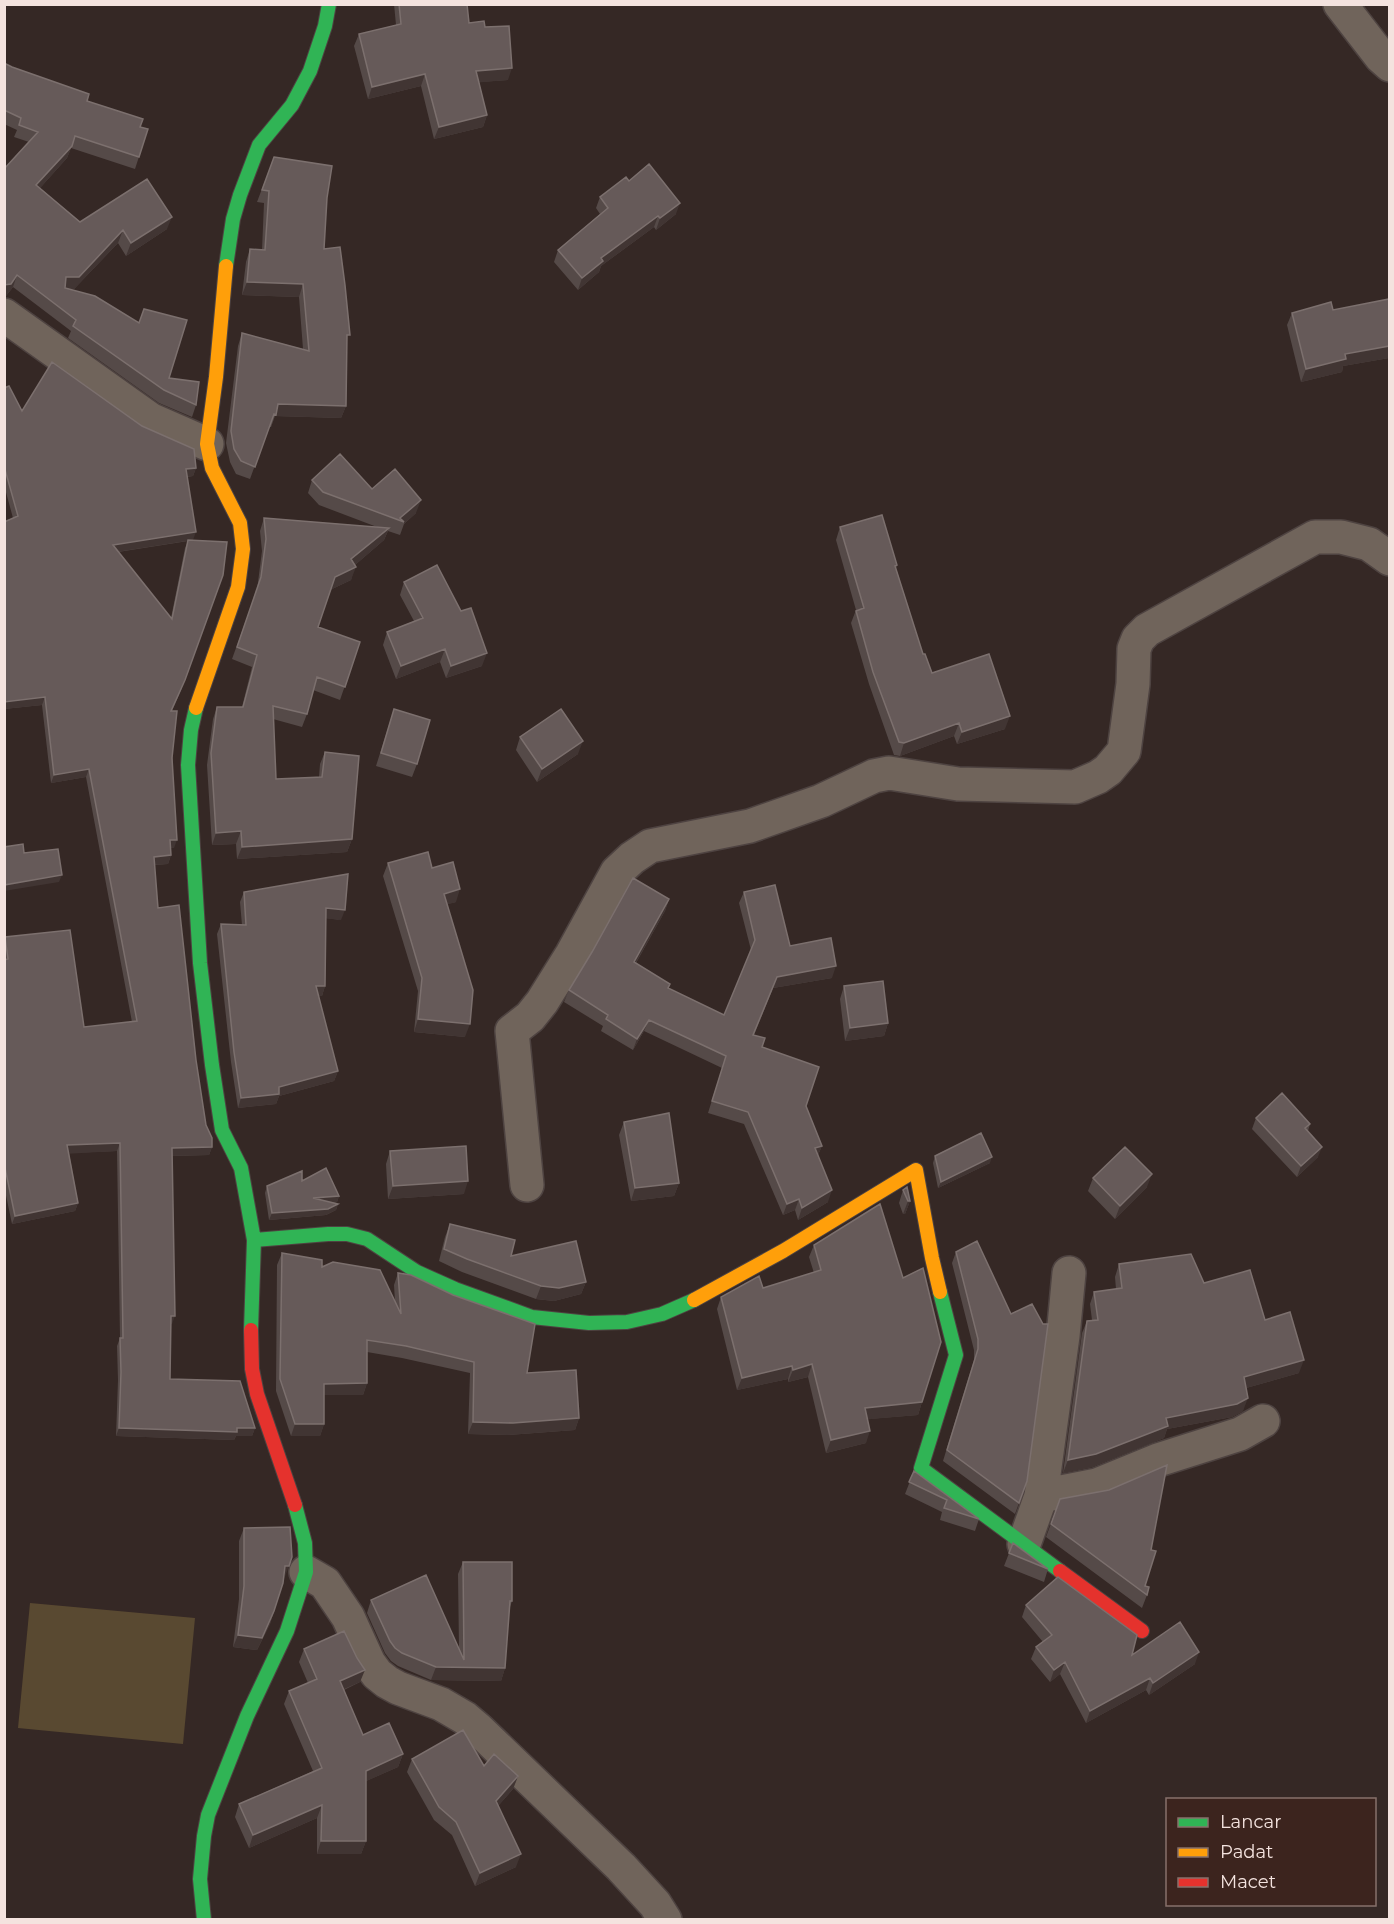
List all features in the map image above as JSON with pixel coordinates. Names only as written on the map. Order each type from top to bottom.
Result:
[{"type":"street","points":[[204,1920],[200,1880],[208,1815],[247,1716],[287,1631],[306,1572],[305,1543],[301,1523],[257,1394],[252,1369],[254,1240],[241,1168],[222,1130],[200,963],[189,807],[188,765],[191,730],[211,661],[238,587],[243,549],[240,523],[212,468],[207,444],[216,377],[228,248],[240,195],[259,146],[292,105],[310,71],[325,26],[328,4]]},
{"type":"street","points":[[1340,4],[1389,65]]},
{"type":"street","points":[[4,315],[150,418],[207,444]]},
{"type":"street","points":[[527,1185],[512,1031],[530,1017],[542,1002],[572,954],[617,872],[632,858],[650,846],[750,826],[821,801],[874,776],[889,773],[958,784],[1075,787],[1108,770],[1124,751],[1133,684],[1134,649],[1138,639],[1147,630],[1315,537],[1341,537],[1369,543],[1389,559]]},
{"type":"street","points":[[254,1240],[347,1234],[367,1239],[417,1272],[455,1289],[532,1317],[589,1323],[627,1322],[662,1314],[696,1299],[783,1251],[916,1170],[932,1258],[956,1355],[921,1468],[1142,1631]]},
{"type":"street","points":[[1024,1544],[1041,1496],[1070,1274]]},
{"type":"street","points":[[1041,1496],[1098,1485],[1158,1460],[1240,1434],[1263,1421]]},
{"type":"street","points":[[306,1572],[325,1584],[343,1610],[369,1664],[377,1674],[398,1688],[441,1704],[465,1718],[478,1729],[621,1867],[655,1904],[665,1920]]},
{"type":"shaded area","points":[[30,1603],[195,1618],[183,1744],[18,1728]]},
{"type":"building","points":[[399,4],[467,4],[469,23],[484,21],[485,27],[509,26],[512,68],[476,71],[487,115],[439,127],[425,74],[372,87],[359,34],[401,24]]},
{"type":"building","points":[[4,63],[89,94],[87,101],[143,119],[140,127],[148,129],[139,157],[75,136],[72,146],[36,185],[80,222],[147,179],[172,217],[131,243],[123,230],[79,277],[66,277],[65,288],[95,296],[139,323],[144,309],[187,320],[169,378],[199,382],[196,405],[164,390],[73,326],[76,320],[17,275],[11,284],[4,285],[4,169],[38,132],[19,125],[21,118],[4,110]]},
{"type":"building","points":[[274,157],[332,166],[327,198],[324,249],[340,247],[350,335],[347,335],[346,406],[278,404],[276,415],[274,414],[255,467],[241,461],[234,449],[231,431],[242,333],[309,351],[303,284],[247,282],[250,249],[265,250],[269,191],[262,190]]},
{"type":"building","points":[[649,164],[680,203],[660,218],[658,216],[601,258],[603,261],[582,278],[558,250],[608,208],[600,197],[626,177],[629,181]]},
{"type":"building","points":[[1389,299],[1389,346],[1345,354],[1346,359],[1306,369],[1292,313],[1331,302],[1333,310]]},
{"type":"building","points":[[52,362],[142,426],[194,449],[196,468],[186,469],[196,532],[113,545],[172,619],[188,540],[227,542],[223,575],[185,680],[171,711],[177,711],[172,758],[177,840],[170,840],[171,855],[154,857],[158,908],[179,905],[196,1060],[206,1125],[212,1138],[212,1147],[172,1148],[175,1316],[171,1316],[170,1379],[240,1381],[255,1428],[237,1428],[237,1432],[119,1428],[120,1338],[123,1338],[120,1143],[67,1145],[78,1203],[15,1216],[4,1163],[4,960],[8,959],[5,937],[70,930],[84,1027],[137,1021],[89,769],[54,775],[45,697],[4,702],[4,522],[18,516],[4,466],[4,388],[9,386],[22,411]]},
{"type":"building","points":[[340,454],[372,489],[395,469],[421,500],[400,518],[404,522],[323,492],[312,480]]},
{"type":"building","points":[[882,515],[897,565],[895,566],[923,654],[925,654],[932,673],[989,654],[1010,716],[962,732],[959,723],[904,743],[899,742],[873,672],[856,611],[864,608],[840,527]]},
{"type":"building","points":[[264,518],[389,528],[351,559],[356,567],[335,577],[318,627],[360,642],[345,687],[317,677],[307,714],[273,706],[276,779],[322,777],[325,752],[359,756],[352,839],[242,847],[241,831],[216,833],[211,753],[217,707],[243,707],[257,655],[237,647],[261,577],[266,539]]},
{"type":"building","points":[[437,565],[461,611],[471,608],[487,653],[451,666],[445,649],[401,666],[387,632],[423,618],[404,582]]},
{"type":"building","points":[[394,709],[430,720],[417,764],[381,753]]},
{"type":"building","points":[[561,709],[583,741],[542,769],[520,737]]},
{"type":"building","points":[[23,844],[24,853],[58,849],[62,875],[4,885],[4,847]]},
{"type":"building","points":[[428,852],[432,868],[453,862],[460,889],[444,894],[473,990],[470,1024],[418,1019],[422,978],[388,863]]},
{"type":"building","points":[[348,874],[345,910],[326,908],[325,986],[316,986],[338,1071],[279,1087],[279,1094],[241,1098],[221,924],[246,925],[244,892]]},
{"type":"building","points":[[633,878],[669,899],[634,962],[670,984],[668,988],[724,1015],[755,940],[744,892],[775,885],[790,946],[831,938],[836,966],[777,977],[753,1035],[765,1038],[762,1047],[819,1067],[806,1106],[822,1146],[815,1148],[832,1190],[802,1208],[799,1199],[787,1204],[748,1112],[712,1101],[726,1056],[649,1020],[637,1039],[606,1019],[608,1015],[569,990]]},
{"type":"building","points":[[883,981],[888,1023],[850,1028],[844,986]]},
{"type":"building","points":[[1282,1093],[1310,1124],[1305,1128],[1322,1147],[1301,1166],[1256,1118]]},
{"type":"building","points":[[669,1113],[679,1183],[635,1188],[624,1122]]},
{"type":"building","points":[[981,1133],[992,1157],[941,1182],[935,1156]]},
{"type":"building","points":[[466,1146],[468,1181],[393,1186],[390,1151]]},
{"type":"building","points":[[1125,1147],[1152,1174],[1120,1206],[1093,1178]]},
{"type":"building","points":[[326,1168],[339,1196],[313,1198],[338,1204],[328,1209],[272,1213],[267,1186],[302,1171],[302,1181]]},
{"type":"building","points":[[907,1187],[910,1201],[903,1190]]},
{"type":"building","points":[[880,1204],[903,1278],[923,1268],[941,1342],[922,1402],[865,1408],[870,1431],[831,1440],[812,1364],[793,1370],[792,1366],[742,1378],[721,1297],[759,1276],[763,1288],[821,1270],[814,1245]]},
{"type":"building","points":[[450,1224],[515,1240],[511,1256],[576,1241],[586,1282],[559,1288],[541,1286],[467,1259],[444,1249]]},
{"type":"building","points":[[977,1241],[1011,1314],[1032,1304],[1043,1324],[1048,1324],[1027,1481],[1019,1503],[947,1450],[978,1349],[978,1339],[956,1252]]},
{"type":"building","points":[[282,1253],[322,1260],[322,1267],[333,1262],[380,1270],[401,1314],[398,1273],[411,1275],[453,1295],[535,1324],[527,1373],[576,1370],[579,1418],[513,1423],[473,1422],[474,1362],[406,1346],[367,1340],[367,1383],[324,1384],[324,1424],[295,1424],[280,1379]]},
{"type":"building","points":[[1191,1254],[1204,1283],[1250,1270],[1265,1320],[1290,1312],[1304,1360],[1244,1377],[1248,1398],[1237,1404],[1166,1418],[1168,1426],[1096,1454],[1068,1460],[1087,1321],[1098,1320],[1094,1292],[1122,1288],[1119,1264]]},
{"type":"building","points":[[1167,1465],[1151,1550],[1156,1551],[1145,1586],[1149,1587],[1147,1595],[1051,1524],[1060,1499],[1109,1490]]},
{"type":"building","points":[[914,1471],[979,1519],[944,1508],[947,1500],[909,1482]]},
{"type":"building","points":[[290,1527],[292,1557],[289,1566],[285,1566],[283,1583],[262,1638],[238,1635],[244,1586],[244,1528]]},
{"type":"building","points":[[1013,1543],[1048,1569],[1009,1553]]},
{"type":"building","points":[[463,1562],[512,1562],[512,1601],[510,1601],[505,1668],[436,1667],[402,1653],[390,1641],[371,1600],[426,1575],[464,1660]]},
{"type":"building","points":[[1058,1577],[1137,1635],[1132,1655],[1180,1622],[1199,1652],[1153,1683],[1150,1678],[1090,1711],[1065,1662],[1054,1670],[1036,1647],[1052,1635],[1026,1605]]},
{"type":"building","points":[[344,1631],[365,1670],[340,1681],[363,1735],[389,1723],[403,1754],[366,1771],[366,1841],[321,1841],[322,1805],[253,1835],[239,1804],[322,1768],[289,1691],[317,1679],[304,1649]]},
{"type":"building","points":[[463,1730],[484,1766],[494,1754],[518,1776],[496,1801],[521,1854],[480,1873],[456,1822],[439,1807],[412,1759]]},
{"type":"traffic: fast","points":[[226,266],[233,219],[259,145],[292,105],[310,71],[325,26],[329,4]]},
{"type":"traffic: fast","points":[[196,708],[191,730],[188,765],[200,963],[222,1130],[241,1168],[254,1240],[251,1330]]},
{"type":"traffic: fast","points":[[254,1240],[328,1234],[347,1234],[367,1239],[417,1272],[455,1289],[532,1317],[589,1323],[627,1322],[662,1314],[694,1300]]},
{"type":"traffic: fast","points":[[940,1292],[956,1355],[921,1468],[1060,1571]]},
{"type":"traffic: fast","points":[[204,1920],[200,1879],[208,1815],[247,1716],[287,1631],[306,1572],[305,1543],[295,1505]]},
{"type":"traffic: slow","points":[[196,708],[238,587],[243,549],[240,523],[212,468],[207,444],[216,377],[226,266]]},
{"type":"traffic: slow","points":[[694,1300],[783,1251],[916,1170],[940,1292]]},
{"type":"traffic: jam","points":[[251,1330],[252,1369],[257,1394],[295,1505]]},
{"type":"traffic: jam","points":[[1060,1571],[1142,1631]]}]
